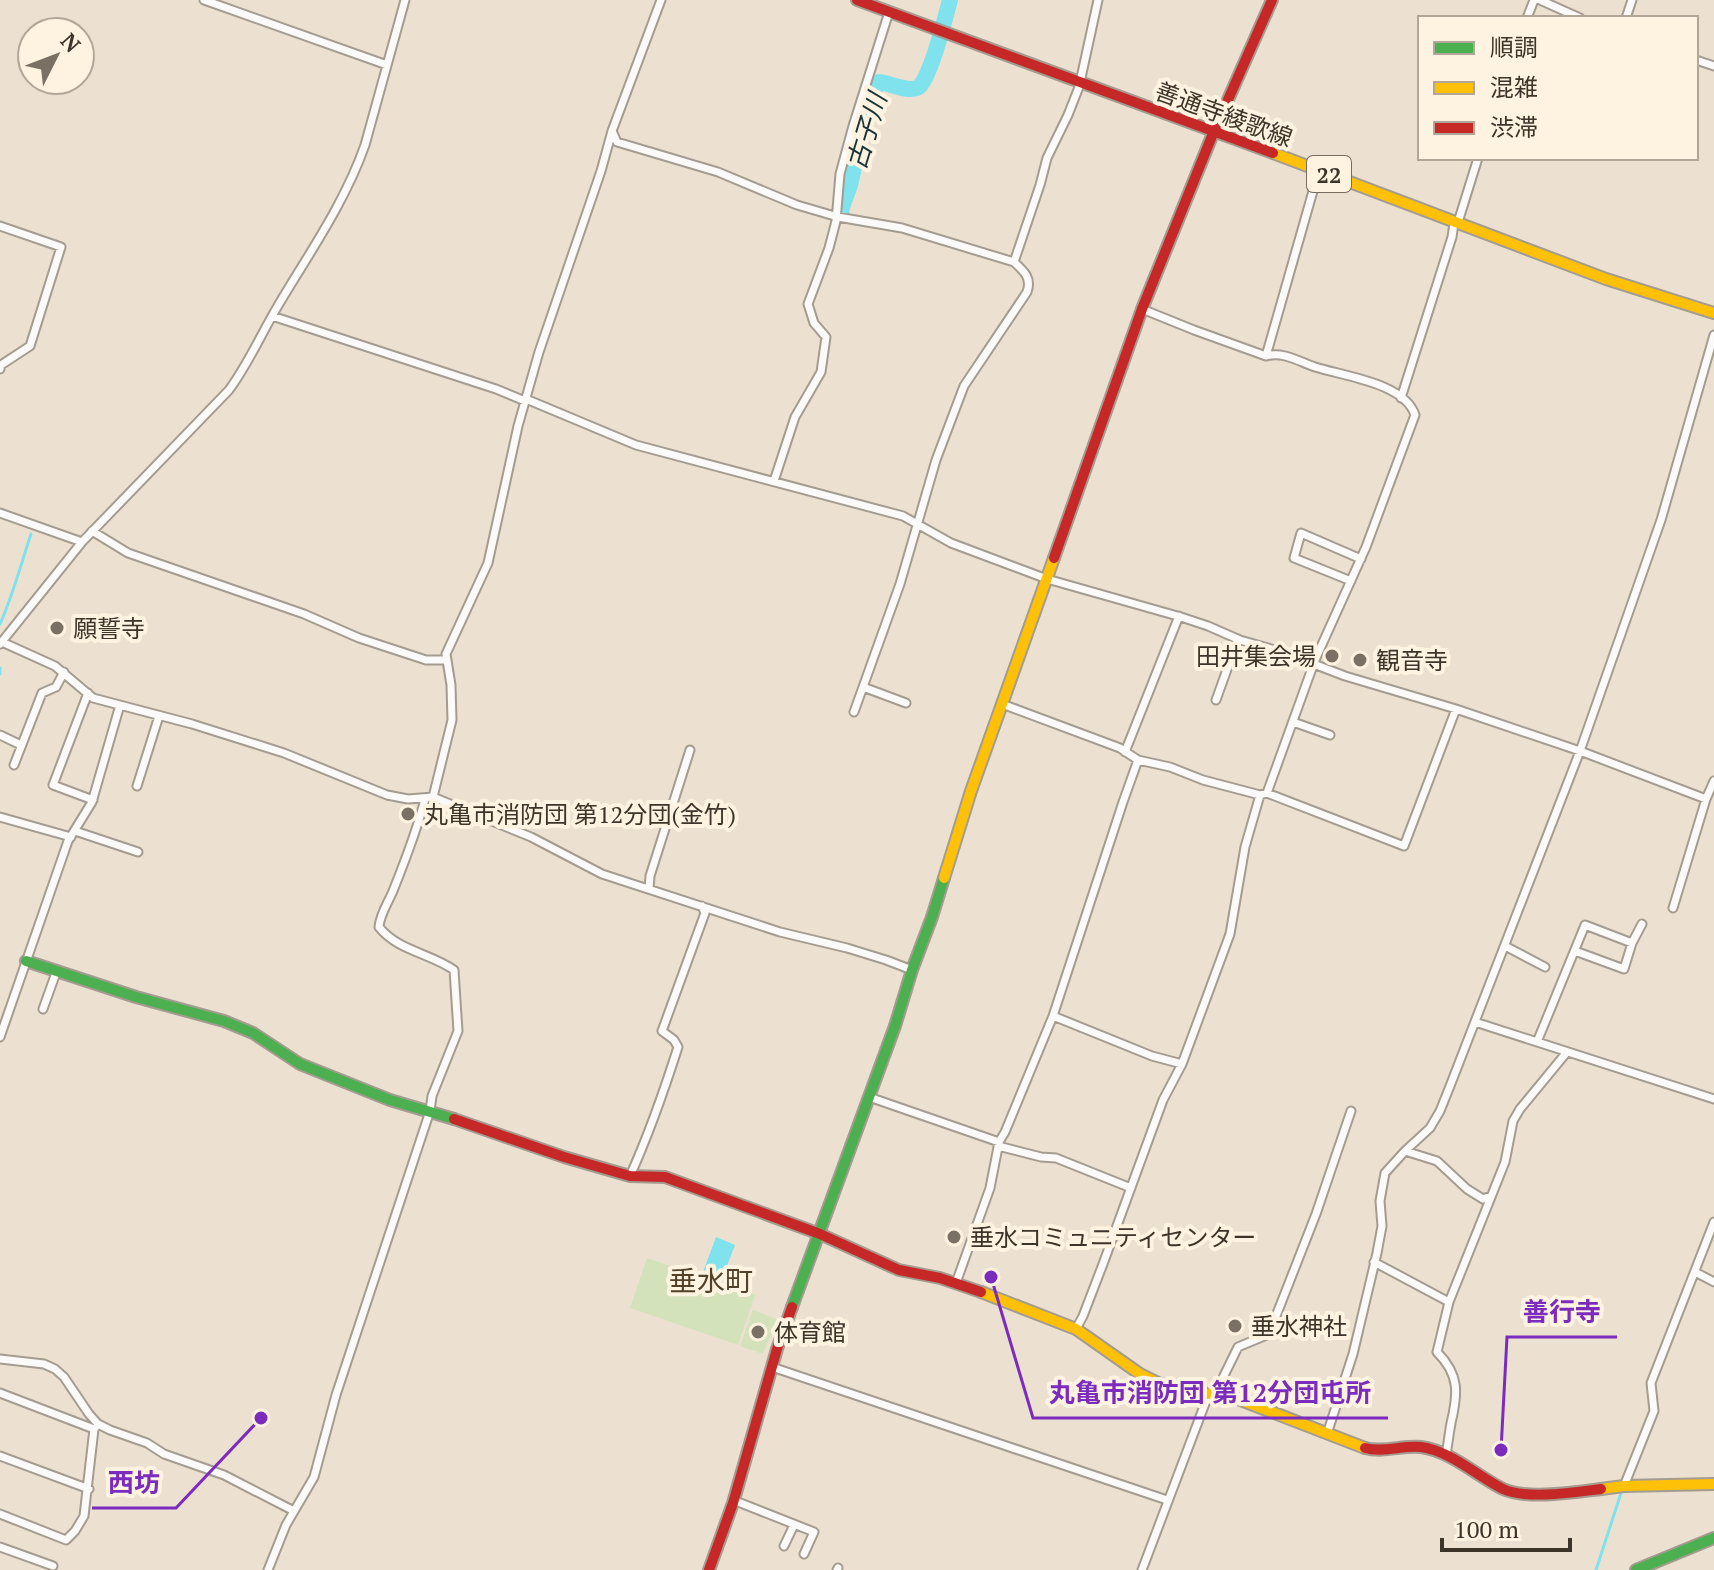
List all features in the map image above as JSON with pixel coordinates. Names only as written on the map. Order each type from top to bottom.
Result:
[{"type":"street","points":[[204,0],[387,65]]},
{"type":"street","points":[[405,0],[365,145],[352,178],[241,375],[82,542],[1,643],[64,672],[93,698],[284,753],[387,795],[408,799],[429,798],[531,837],[602,874],[780,932],[847,948],[912,970]]},
{"type":"street","points":[[268,1570],[286,1525],[314,1477],[336,1395],[430,1111],[432,1096],[458,1031],[454,970],[397,944],[379,927],[379,919],[429,798],[452,720],[446,654],[488,563],[525,400],[555,302],[612,131],[661,0]]},
{"type":"street","name":"善通寺綾歌線","points":[[857,0],[1606,279],[1714,313]]},
{"type":"street","points":[[1014,262],[1047,158],[1080,82],[1098,0]]},
{"type":"street","points":[[709,1570],[772,1367],[895,1026],[959,827],[1142,309],[1272,0]]},
{"type":"street","points":[[1537,0],[1575,16]]},
{"type":"street","points":[[774,481],[795,417],[821,372],[826,337],[814,323],[808,304],[838,217],[840,174],[889,12]]},
{"type":"street","points":[[612,131],[617,142],[718,172],[797,205],[838,217],[902,228],[1014,262],[1028,278],[1027,292],[964,386],[936,460],[900,584],[854,712]]},
{"type":"street","points":[[1401,398],[1454,223],[1459,219],[1477,160]]},
{"type":"street","points":[[1266,356],[1319,170]]},
{"type":"street","points":[[0,226],[61,247],[30,346],[1,365],[0,369]]},
{"type":"street","points":[[1076,1329],[1163,1100],[1182,1064],[1230,934],[1245,847],[1263,794],[1314,665],[1361,559],[1415,415],[1401,398],[1382,386],[1288,357],[1266,356],[1142,309]]},
{"type":"street","points":[[272,316],[496,389],[636,445],[903,516],[951,543],[1047,579],[1179,616],[1345,676],[1580,751],[1706,799]]},
{"type":"street","points":[[1327,1434],[1353,1354],[1382,1226],[1380,1201],[1385,1173],[1430,1128],[1440,1111],[1505,946],[1580,751],[1661,520],[1714,335]]},
{"type":"street","points":[[0,513],[82,542]]},
{"type":"street","points":[[92,531],[128,553],[304,614],[359,638],[426,660],[446,660]]},
{"type":"street","points":[[1351,581],[1294,558],[1301,533],[1361,559]]},
{"type":"street","points":[[1125,752],[1179,616]]},
{"type":"street","points":[[1216,700],[1238,639]]},
{"type":"street","points":[[14,765],[42,693],[56,687],[64,672]]},
{"type":"street","points":[[863,687],[906,703]]},
{"type":"street","points":[[88,693],[53,785],[93,800]]},
{"type":"street","points":[[1002,704],[1120,748],[1138,760],[1263,794],[1404,846],[1456,709]]},
{"type":"street","points":[[0,1037],[73,834],[93,800],[120,705]]},
{"type":"street","points":[[137,786],[159,716]]},
{"type":"street","points":[[1293,722],[1330,735]]},
{"type":"street","points":[[0,735],[21,745]]},
{"type":"street","points":[[649,889],[650,876],[690,750]]},
{"type":"street","points":[[956,1283],[990,1188],[998,1144],[1053,1016],[1138,760]]},
{"type":"street","points":[[1673,908],[1714,781]]},
{"type":"street","points":[[0,817],[138,852]]},
{"type":"street","points":[[630,1176],[673,1068],[678,1047],[662,1031],[705,913],[702,906]]},
{"type":"street","points":[[1575,951],[1624,969],[1642,924]]},
{"type":"street","points":[[1537,1042],[1585,925],[1632,943]]},
{"type":"street","points":[[1505,946],[1545,967]]},
{"type":"street","points":[[26,961],[136,997],[224,1021],[253,1033],[300,1064],[390,1100],[630,1176],[665,1177],[820,1234],[899,1270],[956,1283],[1010,1302],[1076,1329],[1158,1383],[1198,1396],[1213,1393],[1233,1397],[1369,1449],[1421,1447],[1446,1455],[1505,1490],[1518,1493],[1562,1494],[1624,1486],[1714,1484]]},
{"type":"street","points":[[43,1009],[57,970]]},
{"type":"street","points":[[1053,1016],[1152,1056],[1182,1064]]},
{"type":"street","points":[[1475,1022],[1714,1099]]},
{"type":"street","points":[[1446,1455],[1456,1388],[1452,1372],[1437,1352],[1449,1302],[1505,1162],[1513,1121],[1567,1052]]},
{"type":"street","points":[[869,1097],[998,1144],[1041,1157],[1056,1158],[1131,1188]]},
{"type":"street","points":[[1142,1570],[1167,1500],[1213,1393],[1238,1347],[1269,1334],[1316,1214],[1351,1111]]},
{"type":"street","points":[[1405,1151],[1437,1161],[1467,1189],[1483,1199],[1491,1196]]},
{"type":"street","points":[[1624,1486],[1654,1411],[1651,1383],[1714,1222]]},
{"type":"street","points":[[1374,1262],[1449,1302]]},
{"type":"street","points":[[1695,1272],[1714,1282]]},
{"type":"street","points":[[0,1359],[44,1364],[55,1369],[64,1377],[96,1426],[84,1516],[66,1540],[0,1514]]},
{"type":"street","points":[[772,1367],[1167,1500]]},
{"type":"street","points":[[0,1393],[147,1443],[164,1454],[224,1475],[294,1511]]},
{"type":"street","points":[[0,1456],[89,1489]]},
{"type":"street","points":[[733,1500],[814,1532],[804,1554]]},
{"type":"street","points":[[784,1546],[794,1525]]},
{"type":"street","points":[[1636,1570],[1714,1538]]},
{"type":"street","points":[[0,1547],[53,1566]]},
{"type":"green space","points":[[647,1258],[755,1295],[738,1345],[630,1308]]},
{"type":"green space","name":"体育館","points":[[753,1310],[777,1319],[763,1354],[740,1346]]},
{"type":"water","points":[[716,1237],[735,1245],[722,1279],[703,1272]]},
{"type":"waterway","name":"古子川","points":[[841,214],[873,92],[879,82],[908,89],[922,84],[950,0]]},
{"type":"waterway","points":[[0,624],[31,534]]},
{"type":"waterway","points":[[0,668],[0,674]]},
{"type":"waterway","points":[[1596,1570],[1622,1490]]},
{"type":"traffic: fast","points":[[792,1307],[895,1026],[944,878]]},
{"type":"traffic: fast","points":[[26,961],[136,997],[224,1021],[253,1033],[300,1064],[390,1100],[454,1119]]},
{"type":"traffic: fast","points":[[1636,1570],[1714,1538]]},
{"type":"traffic: slow","points":[[1273,153],[1606,279],[1714,313]]},
{"type":"traffic: slow","points":[[944,878],[971,791],[1054,558]]},
{"type":"traffic: slow","points":[[981,1292],[1076,1329],[1158,1383],[1198,1396],[1216,1392],[1225,1394],[1365,1448]]},
{"type":"traffic: slow","points":[[1601,1489],[1714,1484]]},
{"type":"traffic: jam","points":[[857,0],[1273,153]]},
{"type":"traffic: jam","points":[[1054,558],[1142,309],[1212,136],[1272,0]]},
{"type":"traffic: jam","points":[[454,1119],[630,1176],[665,1177],[820,1234],[899,1270],[940,1278],[981,1292]]},
{"type":"traffic: jam","points":[[709,1570],[733,1503],[792,1307]]},
{"type":"traffic: jam","points":[[1365,1448],[1432,1449],[1513,1492],[1552,1494],[1601,1489]]},
{"type":"place","name":"願誓寺","points":[[57,628]]},
{"type":"place","name":"田井集会場","points":[[1332,656]]},
{"type":"place","name":"観音寺","points":[[1360,660]]},
{"type":"place","name":"丸亀市消防団 第12分団(金竹)","points":[[408,814]]},
{"type":"place","name":"垂水コミュニティセンター","points":[[954,1237]]},
{"type":"place","name":"丸亀市消防団 第12分団屯所","points":[[991,1277]]},
{"type":"place","name":"垂水神社","points":[[1235,1326]]},
{"type":"place","name":"体育館","points":[[758,1332]]},
{"type":"place","name":"西坊","points":[[261,1418]]},
{"type":"place","name":"善行寺","points":[[1501,1450]]},
{"type":"district","name":"垂水町","points":[[711,1280]]}]
